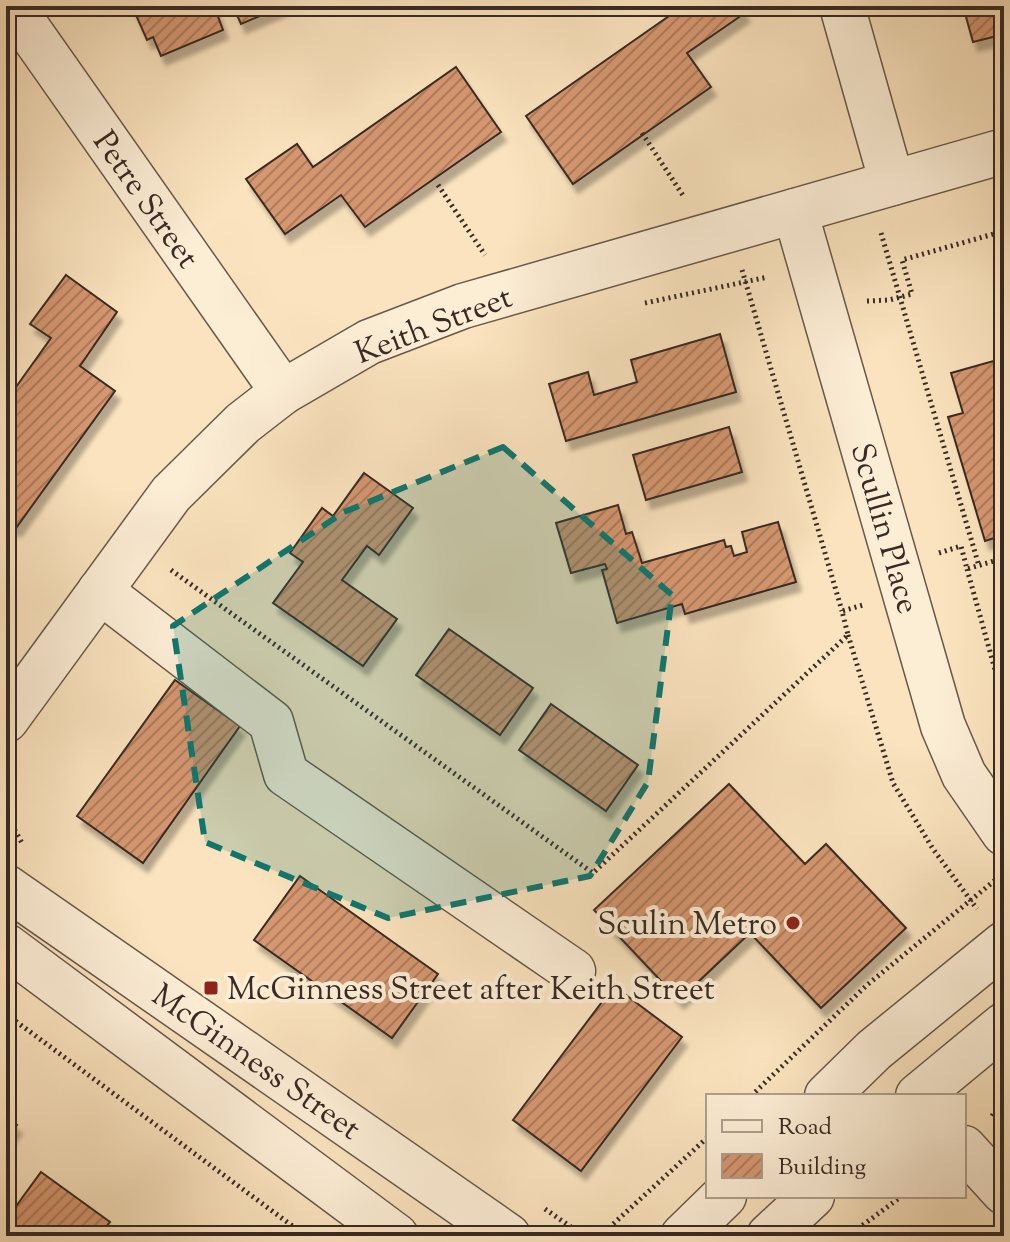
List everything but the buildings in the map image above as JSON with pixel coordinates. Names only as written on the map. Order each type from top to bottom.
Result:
[{"type":"street","name":"Petre Street","points":[[12,6],[283,392]]},
{"type":"street","points":[[842,6],[892,183]]},
{"type":"street","name":"Keith Street","points":[[6,720],[171,494],[243,423],[283,392],[369,342],[463,306],[1004,151]]},
{"type":"street","name":"Scullin Place","points":[[795,211],[943,726],[964,775],[1004,833]]},
{"type":"street","points":[[100,591],[271,722],[286,774],[573,971]]},
{"type":"street","name":"McGinness Street","points":[[18,871],[508,1236]]},
{"type":"street","points":[[829,1094],[874,1050],[1004,944]]},
{"type":"street","name":"McGinness Street","points":[[6,946],[396,1236]]},
{"type":"street","points":[[919,1094],[1004,1025]]},
{"type":"street","points":[[874,1050],[915,1094]]},
{"type":"street","points":[[966,1150],[1004,1192]]},
{"type":"street","points":[[683,1236],[722,1198]]},
{"type":"street","points":[[769,1236],[810,1198]]},
{"type":"path","points":[[642,133],[694,213],[716,234],[842,611],[893,783],[933,849],[969,899]]},
{"type":"path","points":[[438,185],[496,270],[507,294]]},
{"type":"path","points":[[881,231],[979,566]]},
{"type":"path","points":[[856,294],[868,301],[912,294],[902,260],[1004,231]]},
{"type":"path","points":[[134,544],[593,873],[848,635]]},
{"type":"path","points":[[842,611],[939,583],[932,556],[961,546],[1004,701]]},
{"type":"path","points":[[967,569],[1004,558]]},
{"type":"path","points":[[6,814],[18,871]]},
{"type":"path","points":[[753,1094],[867,985],[1004,873]]},
{"type":"path","points":[[6,1014],[306,1236]]},
{"type":"path","points":[[600,1236],[706,1139]]},
{"type":"path","points":[[848,1236],[899,1198]]},
{"type":"highlighted area","points":[[503,447],[672,595],[648,782],[590,876],[388,918],[205,842],[173,626],[344,512]]},
{"type":"place","name":"Sculin Metro","points":[[793,923]]},
{"type":"place","name":"McGinness Street after Keith Street","points":[[211,988]]}]
